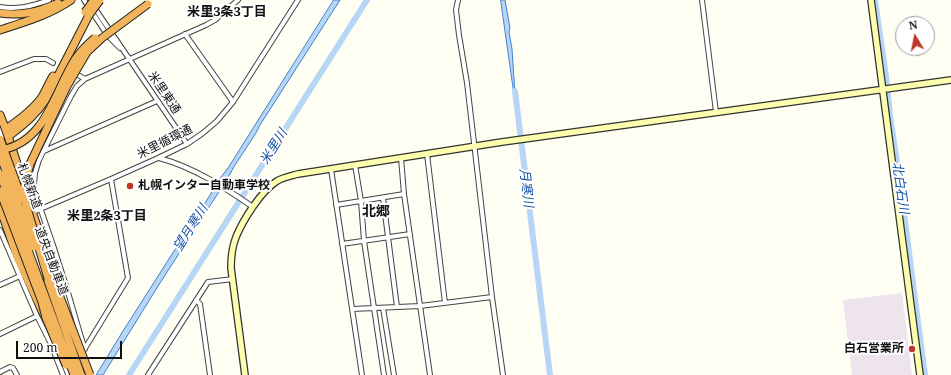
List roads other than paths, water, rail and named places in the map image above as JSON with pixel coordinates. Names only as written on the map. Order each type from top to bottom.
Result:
[{"type":"highway","points":[[0,13],[21,14],[35,12],[43,10],[63,0]]},
{"type":"highway","points":[[0,30],[35,19],[71,0]]},
{"type":"highway","points":[[7,132],[24,125],[43,104],[50,93],[94,0]]},
{"type":"highway","points":[[87,14],[100,0]]},
{"type":"highway","points":[[0,150],[17,145],[35,131],[43,121],[71,65],[83,49],[100,34],[149,4]]},
{"type":"highway","points":[[50,285],[26,204],[24,189],[26,174],[67,86],[87,52],[102,38],[149,4]]},
{"type":"highway","points":[[0,115],[7,132],[32,213],[52,266],[64,308]]},
{"type":"highway","name":"札幌新道","points":[[0,139],[90,375]]},
{"type":"highway","name":"道央自動車道","points":[[0,155],[50,285],[81,375]]},
{"type":"highway","name":"道央自動車道","points":[[0,174],[74,375]]},
{"type":"highway","points":[[0,191],[42,302],[46,318]]},
{"type":"highway","points":[[0,204],[42,290]]},
{"type":"highway","points":[[0,208],[2,228],[46,318],[69,375]]},
{"type":"street","points":[[30,0],[32,6]]},
{"type":"street","points":[[0,7],[9,8],[32,6],[48,0]]},
{"type":"street","name":"米里東通","points":[[84,0],[108,36],[129,59],[186,144]]},
{"type":"street","name":"米里東通","points":[[90,0],[125,54]]},
{"type":"street","points":[[86,349],[81,337],[68,289],[35,193],[35,173],[43,151],[71,96],[77,86],[85,79],[215,20],[238,0]]},
{"type":"street","name":"米里循環通","points":[[2,228],[41,209],[111,180],[186,144],[203,134],[217,121],[232,102],[298,0]]},
{"type":"street","points":[[458,0],[456,10],[467,83],[492,296],[503,375]]},
{"type":"street","points":[[702,0],[716,112]]},
{"type":"street","points":[[871,0],[884,89],[920,375]]},
{"type":"street","points":[[185,34],[232,102]]},
{"type":"street","points":[[0,72],[34,59],[46,59],[53,63]]},
{"type":"street","points":[[65,68],[85,79]]},
{"type":"street","points":[[246,375],[231,268],[232,251],[236,237],[253,207],[264,192],[277,181],[298,174],[506,141],[951,80]]},
{"type":"street","points":[[43,151],[158,101]]},
{"type":"street","points":[[427,154],[445,303]]},
{"type":"street","points":[[158,158],[188,167],[253,207]]},
{"type":"street","points":[[402,158],[404,194],[430,375]]},
{"type":"street","points":[[356,165],[361,201],[364,241],[384,375]]},
{"type":"street","points":[[331,169],[362,375]]},
{"type":"street","points":[[69,375],[128,278],[111,180]]},
{"type":"street","points":[[336,205],[404,194]]},
{"type":"street","points":[[383,198],[397,307]]},
{"type":"street","points":[[2,228],[20,276],[50,342],[63,375]]},
{"type":"street","points":[[342,244],[410,234]]},
{"type":"street","points":[[0,285],[20,276]]},
{"type":"street","points":[[148,375],[208,282],[233,279]]},
{"type":"street","points":[[352,309],[420,306],[492,296]]},
{"type":"street","points":[[196,300],[200,304],[210,375]]},
{"type":"street","points":[[383,308],[394,375]]},
{"type":"street","points":[[0,334],[37,316]]},
{"type":"street","points":[[0,372],[10,367],[14,368],[17,375]]},
{"type":"water","name":"望月寒川","points":[[334,0],[340,0],[103,375],[96,375],[123,331],[180,244]]},
{"type":"water","points":[[501,0],[505,0],[510,28],[509,32],[512,49],[516,109]]},
{"type":"waterway","name":"米里川","points":[[129,375],[367,0]]},
{"type":"waterway","name":"北白石川","points":[[875,0],[925,375]]},
{"type":"waterway","name":"月寒川","points":[[515,91],[550,375]]},
{"type":"place","name":"札幌インター自動車学校","points":[[130,186]]},
{"type":"place","name":"白石営業所","points":[[912,349]]},
{"type":"district","name":"米里3条3丁目","points":[[227,12]]},
{"type":"district","name":"北郷","points":[[376,212]]},
{"type":"district","name":"米里2条3丁目","points":[[107,216]]}]
